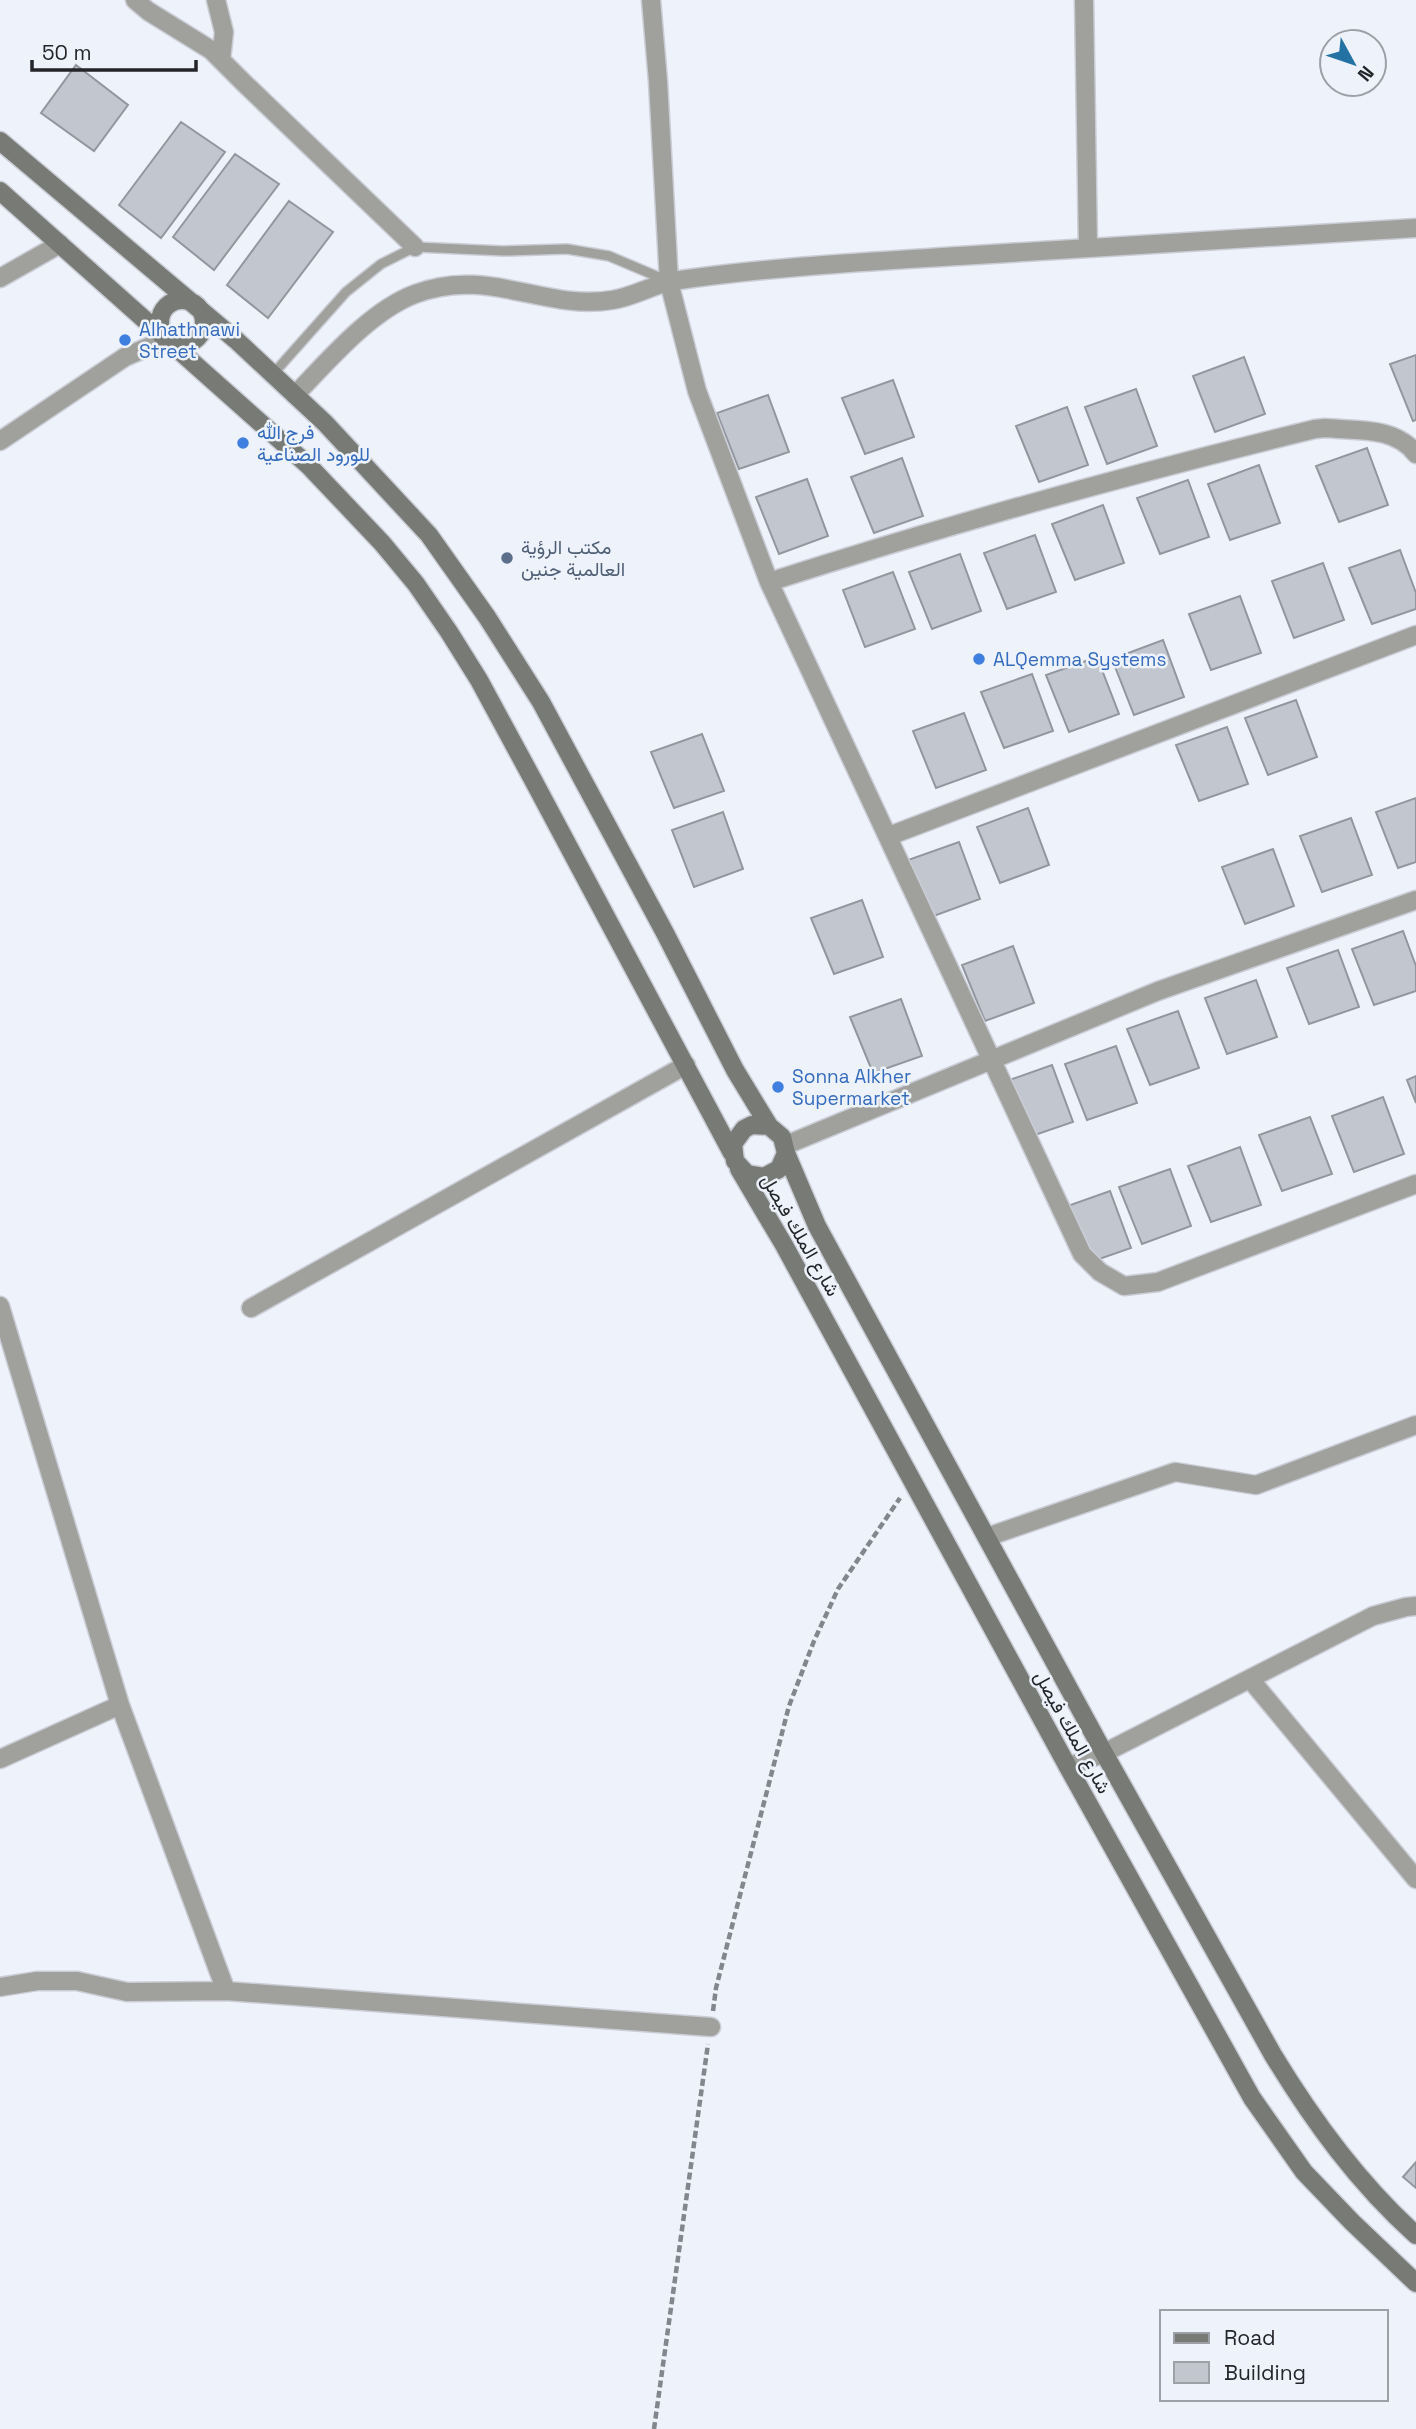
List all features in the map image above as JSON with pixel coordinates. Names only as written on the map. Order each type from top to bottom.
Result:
[{"type":"main road","points":[[0,141],[198,307],[273,374],[325,423],[429,535],[541,702],[735,1070],[769,1126],[782,1136],[786,1149],[779,1169],[764,1177],[755,1178],[736,1161],[733,1144],[744,1129],[752,1125],[769,1126]]},
{"type":"main road","name":"شارع الملك فيصل","points":[[0,191],[309,467],[356,514],[416,584],[479,680],[736,1161],[1230,2060],[1275,2133],[1304,2172],[1416,2283]]},
{"type":"main road","points":[[179,300],[198,307],[204,321],[200,335],[188,344],[173,343],[167,339],[160,326],[160,319],[167,307],[179,300]]},
{"type":"main road","name":"شارع الملك فيصل","points":[[786,1149],[817,1226],[1104,1753],[1297,2093],[1343,2158],[1416,2235]]},
{"type":"street","points":[[135,0],[211,50],[415,247]]},
{"type":"street","points":[[216,0],[224,32],[221,60]]},
{"type":"street","points":[[651,0],[659,81],[669,282],[697,391],[769,582],[1082,1254],[1100,1272],[1125,1286],[1158,1282],[1416,1184]]},
{"type":"street","points":[[1084,0],[1087,247]]},
{"type":"street","points":[[295,395],[322,366],[374,319],[414,294],[453,284],[493,285],[580,301],[612,300],[669,282],[793,267],[1416,228]]},
{"type":"street","points":[[0,278],[60,244]]},
{"type":"street","points":[[0,441],[125,357],[167,339]]},
{"type":"street","points":[[769,582],[869,550],[1147,470],[1315,429],[1383,433],[1400,439],[1416,454]]},
{"type":"street","points":[[889,836],[1416,635]]},
{"type":"street","points":[[786,1149],[991,1059],[1158,990],[1416,900]]},
{"type":"street","points":[[251,1308],[686,1065]]},
{"type":"street","points":[[0,1306],[120,1705],[226,1991]]},
{"type":"street","points":[[987,1537],[1175,1472],[1256,1486],[1416,1425]]},
{"type":"street","points":[[1068,1767],[1104,1753],[1373,1616],[1416,1606]]},
{"type":"street","points":[[1250,1679],[1416,1879]]},
{"type":"street","points":[[0,1759],[120,1705]]},
{"type":"street","points":[[0,1987],[37,1981],[77,1981],[127,1992],[226,1991],[710,2027]]},
{"type":"lane","points":[[273,374],[346,292],[381,264],[415,247],[503,251],[567,249],[609,256],[669,282]]},
{"type":"path","points":[[654,2429],[716,1988],[789,1706],[838,1589],[913,1480]]},
{"type":"building","points":[[76,65],[128,105],[94,151],[41,113]]},
{"type":"building","points":[[181,122],[225,152],[161,238],[119,205]]},
{"type":"building","points":[[235,154],[279,184],[214,270],[173,237]]},
{"type":"building","points":[[289,201],[333,232],[268,318],[227,285]]},
{"type":"building","points":[[1416,355],[1416,420],[1413,421],[1390,364]]},
{"type":"building","points":[[1244,357],[1265,414],[1215,432],[1193,376]]},
{"type":"building","points":[[893,380],[914,437],[865,454],[842,398]]},
{"type":"building","points":[[1136,389],[1157,446],[1107,464],[1085,407]]},
{"type":"building","points":[[768,395],[789,452],[739,469],[717,413]]},
{"type":"building","points":[[1067,407],[1088,465],[1039,482],[1016,426]]},
{"type":"building","points":[[1367,448],[1388,505],[1339,522],[1316,466]]},
{"type":"building","points":[[902,458],[923,516],[874,533],[851,477]]},
{"type":"building","points":[[1259,465],[1280,523],[1230,540],[1208,484]]},
{"type":"building","points":[[807,479],[828,536],[779,554],[756,497]]},
{"type":"building","points":[[1188,480],[1209,537],[1160,554],[1137,498]]},
{"type":"building","points":[[1103,505],[1124,563],[1075,580],[1052,524]]},
{"type":"building","points":[[1035,535],[1056,592],[1007,609],[984,553]]},
{"type":"building","points":[[1400,550],[1416,593],[1416,609],[1372,624],[1349,568]]},
{"type":"building","points":[[960,554],[981,611],[932,629],[909,572]]},
{"type":"building","points":[[1323,563],[1344,620],[1294,638],[1272,581]]},
{"type":"building","points":[[893,572],[915,629],[865,647],[843,590]]},
{"type":"building","points":[[1240,596],[1261,653],[1211,670],[1189,614]]},
{"type":"building","points":[[1163,640],[1184,697],[1134,715],[1112,659]]},
{"type":"building","points":[[1097,657],[1119,714],[1069,732],[1046,675]]},
{"type":"building","points":[[1032,674],[1053,731],[1004,748],[981,692]]},
{"type":"building","points":[[1296,700],[1317,757],[1268,775],[1245,718]]},
{"type":"building","points":[[964,713],[986,770],[936,788],[913,731]]},
{"type":"building","points":[[1227,727],[1248,784],[1199,801],[1176,745]]},
{"type":"building","points":[[702,734],[724,791],[674,808],[651,752]]},
{"type":"building","points":[[1416,798],[1416,862],[1398,868],[1376,812]]},
{"type":"building","points":[[1028,808],[1049,865],[1000,883],[977,827]]},
{"type":"building","points":[[723,812],[743,869],[694,887],[672,830]]},
{"type":"building","points":[[1351,818],[1372,875],[1322,892],[1300,836]]},
{"type":"building","points":[[959,842],[980,899],[931,917],[908,860]]},
{"type":"building","points":[[1273,849],[1294,906],[1245,924],[1222,867]]},
{"type":"building","points":[[862,900],[883,957],[834,974],[811,918]]},
{"type":"building","points":[[1403,931],[1416,966],[1416,991],[1374,1005],[1352,949]]},
{"type":"building","points":[[1013,946],[1034,1003],[985,1021],[962,965]]},
{"type":"building","points":[[1338,950],[1359,1007],[1309,1024],[1287,968]]},
{"type":"building","points":[[1256,980],[1277,1037],[1227,1054],[1205,998]]},
{"type":"building","points":[[901,999],[922,1056],[873,1073],[850,1017]]},
{"type":"building","points":[[1178,1011],[1199,1068],[1150,1085],[1127,1029]]},
{"type":"building","points":[[1116,1046],[1137,1103],[1087,1120],[1065,1064]]},
{"type":"building","points":[[1052,1065],[1073,1122],[1023,1139],[1001,1083]]},
{"type":"building","points":[[1416,1076],[1416,1103],[1407,1080]]},
{"type":"building","points":[[1383,1097],[1404,1154],[1354,1172],[1332,1116]]},
{"type":"building","points":[[1310,1117],[1332,1174],[1282,1191],[1259,1135]]},
{"type":"building","points":[[1240,1147],[1261,1205],[1211,1222],[1188,1166]]},
{"type":"building","points":[[1170,1169],[1191,1226],[1142,1244],[1119,1187]]},
{"type":"building","points":[[1110,1191],[1131,1248],[1082,1265],[1059,1209]]},
{"type":"building","points":[[1416,2162],[1416,2188],[1403,2177]]},
{"type":"place","name":"Alhathnawi Street","points":[[125,340]]},
{"type":"place","name":"فرج الله للورود الصناعية","points":[[243,443]]},
{"type":"place","name":"مكتب الرؤية العالمية جنين","points":[[507,558]]},
{"type":"place","name":"ALQemma Systems","points":[[979,659]]},
{"type":"place","name":"Sonna Alkher Supermarket","points":[[778,1087]]}]
